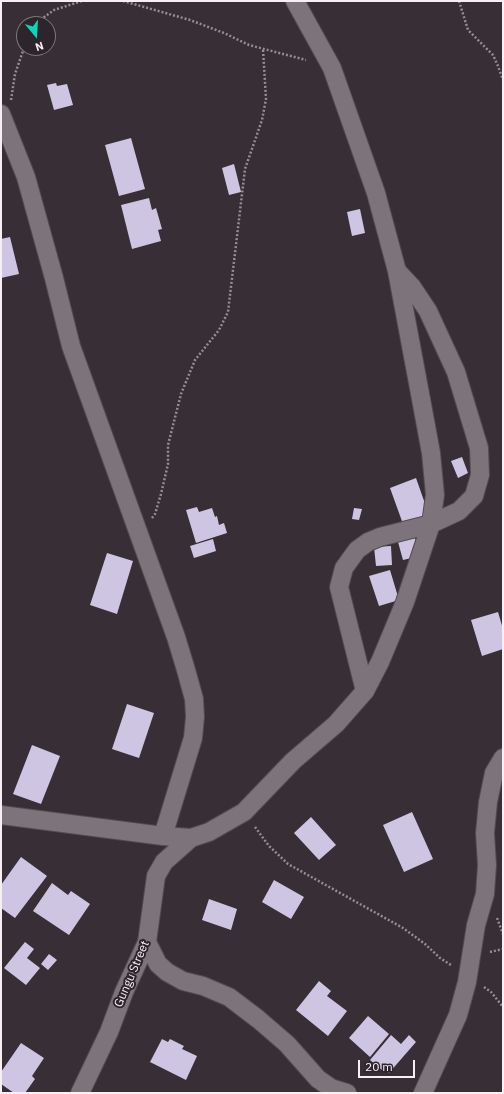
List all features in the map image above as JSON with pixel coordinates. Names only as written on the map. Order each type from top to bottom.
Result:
[{"type":"street","points":[[1,815],[163,836],[190,838],[209,832],[244,812],[293,760],[336,724],[365,691],[380,662],[405,602],[431,524],[435,495],[431,454],[397,271],[376,193],[332,68],[295,1]]},
{"type":"street","points":[[4,127],[26,177],[71,346],[186,670],[194,699],[195,716],[193,738],[163,836]]},
{"type":"street","points":[[365,691],[339,587],[344,568],[356,550],[368,542],[380,537],[431,524],[459,511],[474,496],[480,475],[478,448],[456,372],[428,311],[412,287],[397,271]]},
{"type":"street","points":[[423,1093],[458,1015],[467,982],[476,925],[485,894],[485,833],[488,802],[494,774],[503,758]]},
{"type":"street","name":"Gungu Street","points":[[80,1093],[109,1032],[124,992],[147,942],[156,876],[164,862],[190,838]]},
{"type":"street","points":[[147,942],[158,964],[167,972],[183,981],[203,986],[228,997],[258,1019],[287,1044],[318,1079],[331,1088],[347,1093]]},
{"type":"path","points":[[46,16],[54,10],[82,1]]},
{"type":"path","points":[[123,1],[190,20],[224,33],[249,46],[332,68]]},
{"type":"path","points":[[459,1],[468,30],[493,55],[503,80]]},
{"type":"path","points":[[139,536],[155,514],[161,494],[168,464],[168,445],[181,394],[195,360],[219,330],[228,312],[245,169],[262,120],[266,99],[263,49]]},
{"type":"path","points":[[4,127],[11,106],[14,81],[22,56]]},
{"type":"path","points":[[244,812],[269,846],[288,864],[403,928],[425,944],[440,958],[448,962],[467,982],[483,986],[488,989],[503,1007]]},
{"type":"building","points":[[56,83],[57,86],[67,84],[73,105],[54,110],[47,85]]},
{"type":"building","points":[[131,138],[145,189],[119,196],[105,145]]},
{"type":"building","points":[[234,164],[241,192],[229,195],[222,168]]},
{"type":"building","points":[[149,198],[152,210],[156,208],[162,229],[158,230],[161,241],[132,249],[121,205]]},
{"type":"building","points":[[360,209],[365,233],[352,236],[347,212]]},
{"type":"building","points":[[10,237],[19,274],[1,278],[1,239]]},
{"type":"building","points":[[462,457],[468,473],[458,478],[451,461]]},
{"type":"building","points":[[416,478],[429,515],[403,524],[390,488]]},
{"type":"building","points":[[197,507],[199,512],[212,508],[215,517],[217,516],[219,525],[224,523],[227,533],[196,543],[186,510]]},
{"type":"building","points":[[354,508],[362,509],[359,520],[352,519]]},
{"type":"building","points":[[415,538],[420,556],[403,560],[398,542]]},
{"type":"building","points":[[213,539],[216,551],[194,558],[190,546]]},
{"type":"building","points":[[391,546],[392,565],[376,566],[374,547]]},
{"type":"building","points":[[107,553],[133,561],[117,614],[90,605]]},
{"type":"building","points":[[390,570],[399,600],[379,606],[369,576]]},
{"type":"building","points":[[498,612],[503,629],[503,649],[482,656],[471,620]]},
{"type":"building","points":[[127,704],[154,713],[139,758],[112,749]]},
{"type":"building","points":[[32,745],[60,756],[41,804],[13,794]]},
{"type":"building","points":[[412,812],[433,859],[404,872],[383,825]]},
{"type":"building","points":[[311,817],[336,845],[319,860],[294,833]]},
{"type":"building","points":[[21,857],[47,876],[15,918],[1,908],[1,885]]},
{"type":"building","points":[[274,880],[304,897],[291,919],[262,902]]},
{"type":"building","points":[[52,883],[68,895],[71,891],[90,904],[69,935],[33,911]]},
{"type":"building","points":[[209,899],[237,909],[231,930],[202,920]]},
{"type":"building","points":[[25,942],[34,949],[27,958],[40,968],[26,985],[4,968]]},
{"type":"building","points":[[49,954],[57,960],[48,970],[41,964]]},
{"type":"building","points":[[319,981],[331,991],[327,996],[347,1011],[328,1036],[296,1010]]},
{"type":"building","points":[[368,1016],[389,1034],[370,1057],[349,1038]]},
{"type":"building","points":[[391,1035],[401,1044],[409,1035],[416,1042],[389,1073],[384,1068],[382,1070],[370,1060]]},
{"type":"building","points":[[162,1039],[168,1042],[170,1039],[184,1046],[182,1049],[197,1056],[186,1080],[150,1062]]},
{"type":"building","points":[[21,1043],[44,1058],[32,1076],[35,1079],[25,1093],[14,1093],[1,1084],[1,1072]]}]
